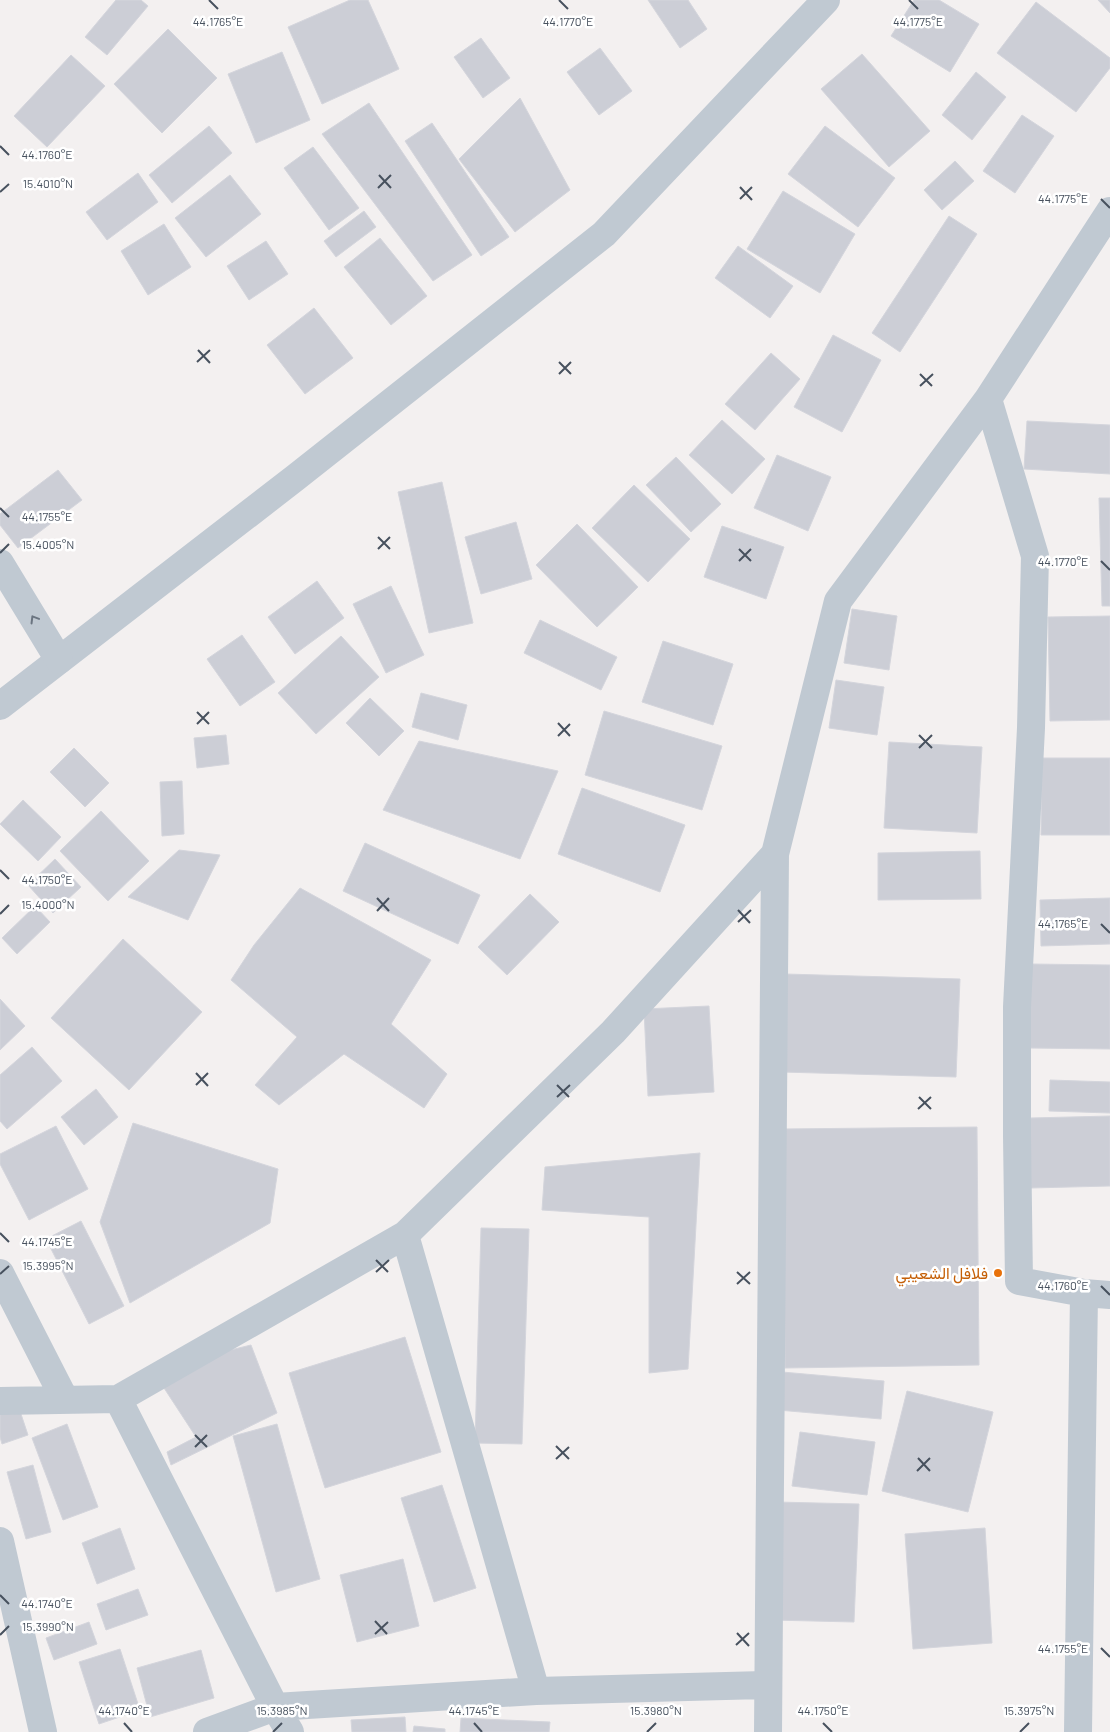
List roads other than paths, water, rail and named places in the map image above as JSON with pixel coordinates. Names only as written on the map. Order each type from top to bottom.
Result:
[{"type":"street","points":[[0,706],[295,478],[604,234],[826,0]]},
{"type":"street","points":[[768,1732],[775,854],[838,600],[988,399],[1110,211]]},
{"type":"street","points":[[988,399],[1035,556],[1031,728],[1017,1007],[1019,1281],[1097,1294],[1078,1732]]},
{"type":"street","points":[[0,563],[59,660]]},
{"type":"street","points":[[0,1401],[118,1399],[405,1235],[613,1032],[775,854]]},
{"type":"street","points":[[405,1235],[536,1691]]},
{"type":"street","points":[[0,1273],[65,1400]]},
{"type":"street","points":[[118,1399],[290,1732]]},
{"type":"street","points":[[0,1540],[43,1732]]},
{"type":"street","points":[[207,1732],[275,1706],[536,1691],[768,1685]]},
{"type":"place","name":"فلافل الشعيبي","points":[[998,1273]]}]
